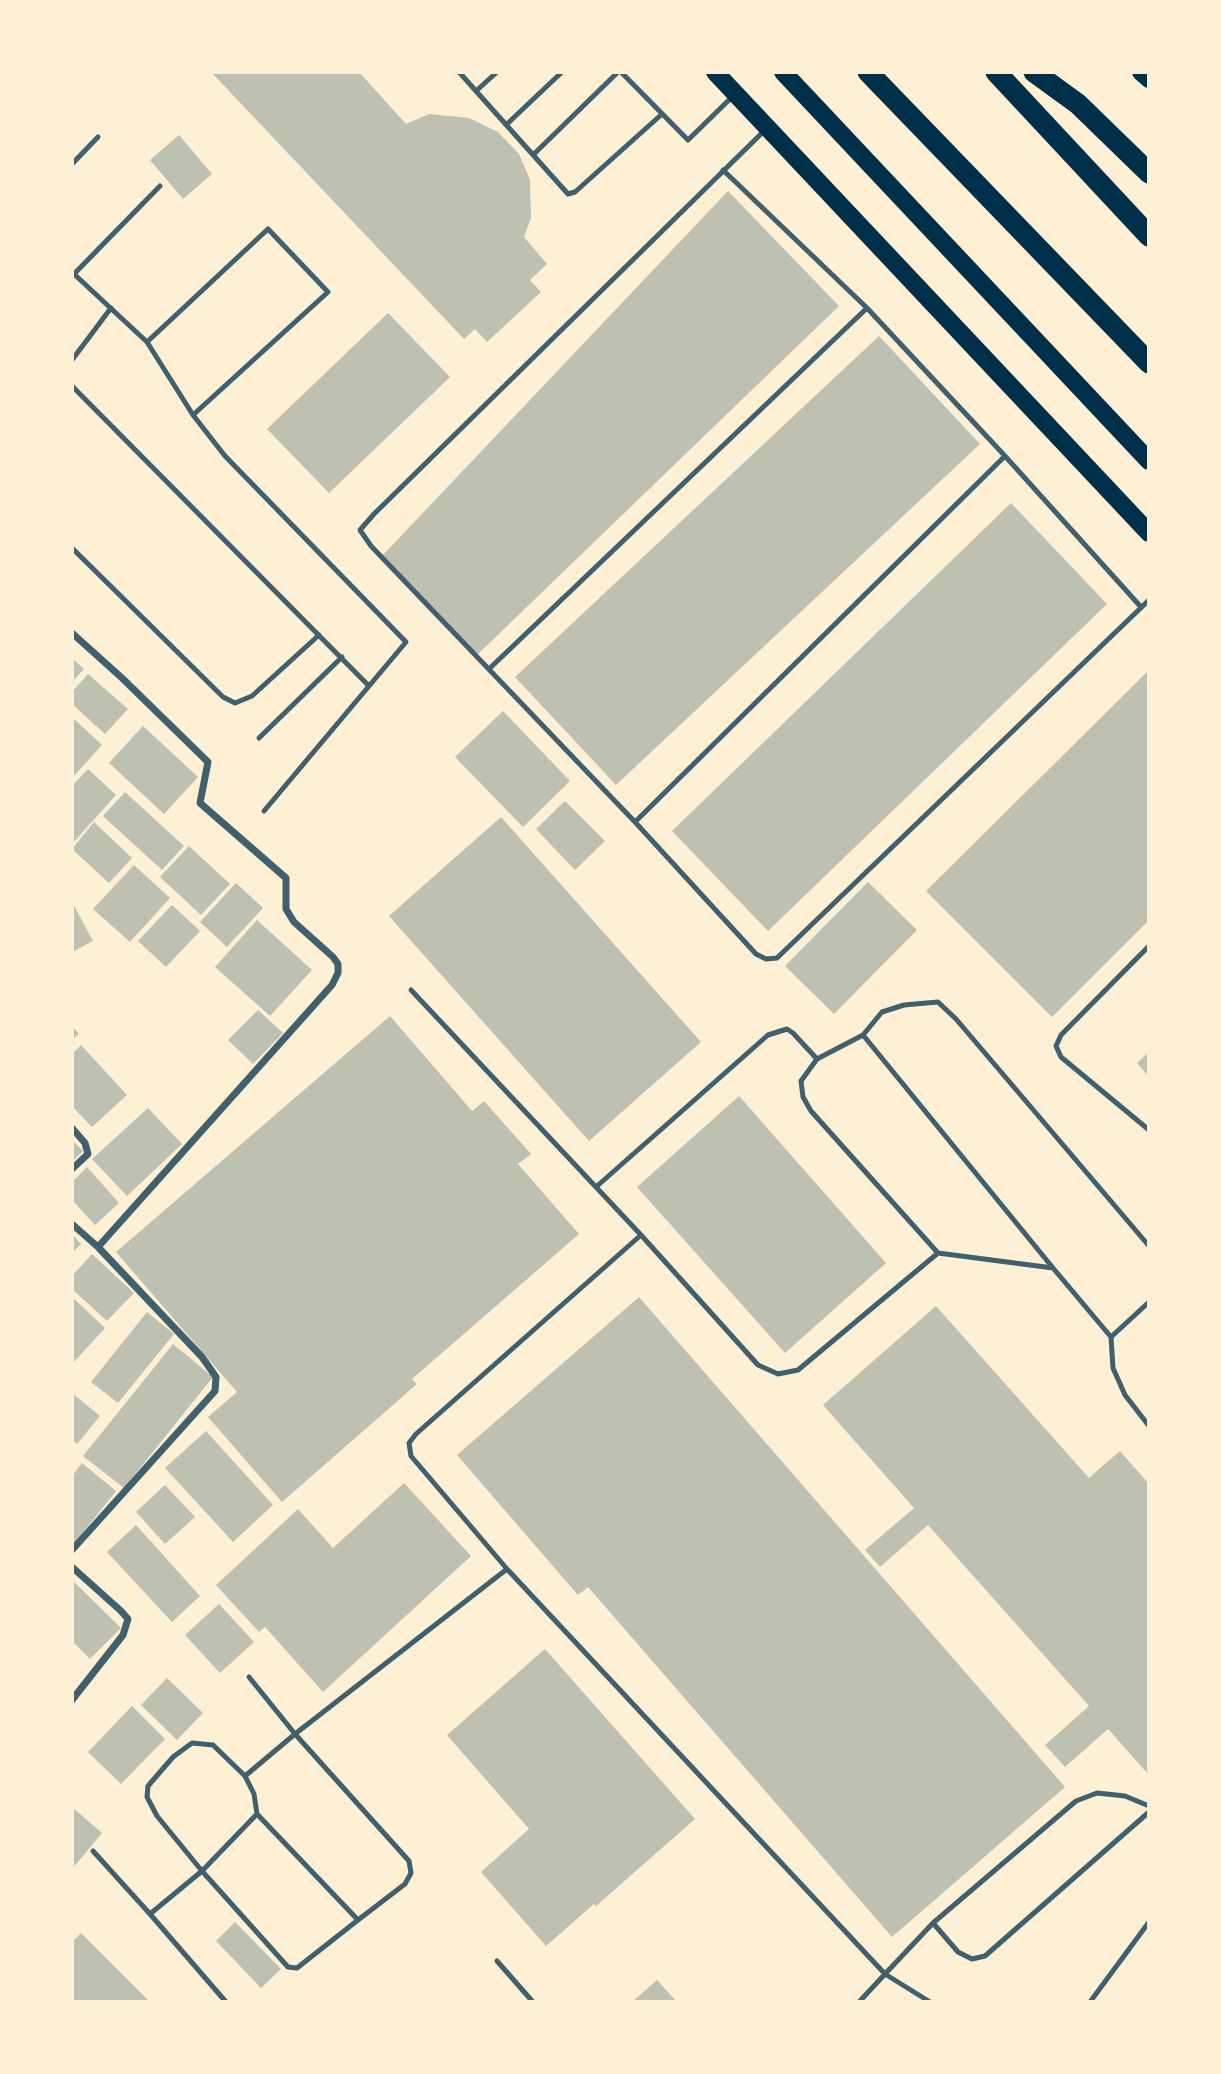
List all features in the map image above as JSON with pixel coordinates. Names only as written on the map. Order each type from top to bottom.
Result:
[{"type":"highway","points":[[867,72],[1149,363]]},
{"type":"highway","points":[[996,72],[1149,236]]},
{"type":"highway","points":[[1034,72],[1078,104],[1149,173]]},
{"type":"main road","points":[[715,72],[1149,533]]},
{"type":"main road","points":[[783,72],[1149,461]]},
{"type":"street","points":[[72,633],[208,762],[200,803],[286,878],[286,909],[294,922],[338,964],[338,974],[332,985],[98,1247]]},
{"type":"street","points":[[72,1128],[85,1143],[88,1154],[72,1169]]},
{"type":"street","points":[[72,1224],[98,1247],[202,1357],[216,1377],[215,1391],[72,1550]]},
{"type":"street","points":[[72,1567],[128,1619],[124,1635],[72,1700]]},
{"type":"lane","points":[[459,72],[568,194],[572,194],[663,114]]},
{"type":"lane","points":[[477,91],[497,72]]},
{"type":"lane","points":[[508,124],[562,72]]},
{"type":"lane","points":[[534,153],[620,72],[688,140],[735,94]]},
{"type":"lane","points":[[766,129],[374,514],[360,530],[371,546],[635,822],[756,954],[766,959],[777,958],[1149,600]]},
{"type":"lane","points":[[72,164],[98,137]]},
{"type":"lane","points":[[723,170],[867,309],[1141,607]]},
{"type":"lane","points":[[160,186],[73,273],[148,342],[193,415],[225,456],[406,642],[264,810]]},
{"type":"lane","points":[[148,342],[268,229],[328,292],[193,415]]},
{"type":"lane","points":[[72,360],[111,308]]},
{"type":"lane","points":[[489,669],[867,309]]},
{"type":"lane","points":[[72,386],[368,685]]},
{"type":"lane","points":[[635,822],[1005,456]]},
{"type":"lane","points":[[72,548],[223,697],[235,703],[253,696],[318,635]]},
{"type":"lane","points":[[259,738],[342,657]]},
{"type":"lane","points":[[1149,946],[1061,1035],[1056,1046],[1061,1057],[1149,1130]]},
{"type":"lane","points":[[411,990],[596,1186],[758,1365],[778,1374],[798,1370],[938,1253]]},
{"type":"lane","points":[[1053,1268],[938,1253],[811,1111],[803,1097],[801,1081],[817,1059],[863,1035],[882,1012],[904,1004],[938,1002],[956,1019],[1149,1246]]},
{"type":"lane","points":[[596,1186],[768,1035],[787,1029],[817,1059]]},
{"type":"lane","points":[[863,1035],[1111,1337],[1113,1368],[1125,1395],[1149,1426]]},
{"type":"lane","points":[[641,1235],[409,1443],[411,1456],[508,1569],[886,1974],[930,2002]]},
{"type":"lane","points":[[1111,1337],[1149,1302]]},
{"type":"lane","points":[[245,1776],[508,1569]]},
{"type":"lane","points":[[249,1677],[295,1734],[409,1861],[411,1872],[405,1884],[297,1968],[288,1967],[202,1871],[157,1816],[147,1797],[148,1786],[173,1757],[192,1743],[213,1745],[245,1776],[254,1794],[257,1814],[358,1920]]},
{"type":"lane","points":[[859,2002],[933,1923],[1076,1801],[1097,1793],[1125,1796],[1149,1806]]},
{"type":"lane","points":[[933,1923],[958,1952],[972,1959],[985,1956],[1149,1812]]},
{"type":"lane","points":[[150,1914],[202,1871],[257,1814]]},
{"type":"lane","points":[[93,1851],[226,2002]]},
{"type":"lane","points":[[1090,2002],[1149,1922]]},
{"type":"lane","points":[[497,1961],[533,2002]]},
{"type":"building","points":[[211,72],[359,72],[406,124],[429,114],[469,118],[498,132],[519,154],[530,180],[531,218],[524,237],[547,264],[530,280],[541,292],[487,342],[475,329],[464,339]]},
{"type":"building","points":[[179,135],[212,174],[183,199],[150,160]]},
{"type":"building","points":[[728,191],[839,306],[477,655],[383,555]]},
{"type":"building","points":[[388,313],[450,377],[329,493],[267,429]]},
{"type":"building","points":[[879,336],[980,444],[616,785],[515,677]]},
{"type":"building","points":[[1011,503],[1107,604],[768,931],[672,831]]},
{"type":"building","points":[[72,658],[84,669],[72,682]]},
{"type":"building","points":[[1149,670],[1149,920],[1052,1017],[926,891]]},
{"type":"building","points":[[88,674],[128,709],[105,734],[72,704],[72,692]]},
{"type":"building","points":[[503,711],[570,781],[523,827],[455,757]]},
{"type":"building","points":[[72,717],[102,745],[72,778]]},
{"type":"building","points":[[143,726],[198,777],[164,814],[109,763]]},
{"type":"building","points":[[88,769],[116,795],[72,844],[72,786]]},
{"type":"building","points":[[125,792],[184,846],[162,870],[103,816]]},
{"type":"building","points":[[565,801],[605,841],[575,870],[536,829]]},
{"type":"building","points":[[501,817],[701,1042],[589,1141],[389,916]]},
{"type":"building","points":[[94,822],[132,858],[109,883],[72,849]]},
{"type":"building","points":[[189,846],[230,884],[201,915],[160,877]]},
{"type":"building","points":[[134,865],[170,898],[130,942],[93,909]]},
{"type":"building","points":[[868,882],[917,930],[834,1014],[785,966]]},
{"type":"building","points":[[236,883],[263,908],[227,947],[200,922]]},
{"type":"building","points":[[72,902],[93,941],[72,952]]},
{"type":"building","points":[[172,905],[200,931],[166,967],[138,941]]},
{"type":"building","points":[[257,920],[312,970],[270,1016],[215,967]]},
{"type":"building","points":[[258,1010],[283,1033],[253,1064],[228,1040]]},
{"type":"building","points":[[390,1016],[472,1111],[484,1101],[531,1154],[518,1164],[579,1234],[412,1379],[417,1384],[282,1502],[208,1417],[237,1392],[116,1252]]},
{"type":"building","points":[[72,1026],[79,1034],[72,1040]]},
{"type":"building","points":[[81,1045],[127,1095],[92,1127],[72,1106],[72,1054]]},
{"type":"building","points":[[1149,1052],[1149,1077],[1137,1063]]},
{"type":"building","points":[[739,1096],[886,1263],[785,1353],[637,1187]]},
{"type":"building","points":[[148,1108],[182,1144],[127,1196],[92,1159]]},
{"type":"building","points":[[72,1140],[83,1151],[72,1162]]},
{"type":"building","points":[[87,1167],[119,1203],[95,1225],[72,1200],[72,1182]]},
{"type":"building","points":[[72,1234],[81,1244],[72,1253]]},
{"type":"building","points":[[92,1254],[134,1293],[107,1321],[72,1289],[72,1276]]},
{"type":"building","points":[[72,1297],[105,1328],[72,1364]]},
{"type":"building","points":[[639,1297],[1065,1787],[892,1937],[588,1587],[578,1595],[457,1455]]},
{"type":"building","points":[[936,1306],[1089,1478],[1120,1451],[1149,1484],[1149,1775],[1108,1729],[1065,1767],[1045,1745],[1089,1706],[928,1525],[880,1567],[865,1550],[914,1508],[823,1405]]},
{"type":"building","points":[[147,1312],[174,1334],[118,1403],[91,1382]]},
{"type":"building","points":[[173,1344],[213,1377],[124,1488],[83,1456]]},
{"type":"building","points":[[72,1393],[100,1416],[77,1444],[72,1440]]},
{"type":"building","points":[[206,1431],[273,1505],[233,1542],[165,1468]]},
{"type":"building","points":[[82,1463],[116,1491],[73,1545],[72,1476]]},
{"type":"building","points":[[404,1483],[471,1556],[323,1692],[265,1627],[259,1632],[216,1585],[298,1509],[333,1548]]},
{"type":"building","points":[[165,1485],[195,1517],[165,1544],[136,1512]]},
{"type":"building","points":[[136,1525],[200,1596],[172,1622],[107,1552]]},
{"type":"building","points":[[73,1581],[121,1628],[90,1659],[72,1641]]},
{"type":"building","points":[[219,1604],[254,1642],[220,1673],[185,1635]]},
{"type":"building","points":[[545,1649],[695,1819],[546,1946],[481,1872],[529,1829],[447,1735]]},
{"type":"building","points":[[167,1678],[203,1713],[177,1740],[141,1705]]},
{"type":"building","points":[[132,1706],[165,1739],[121,1784],[88,1752]]},
{"type":"building","points":[[72,1807],[102,1833],[72,1869]]},
{"type":"building","points":[[235,1922],[281,1969],[261,1988],[216,1941]]},
{"type":"building","points":[[81,1933],[150,2002],[72,2002],[72,1942]]},
{"type":"building","points":[[657,1980],[677,2002],[632,2002]]}]
